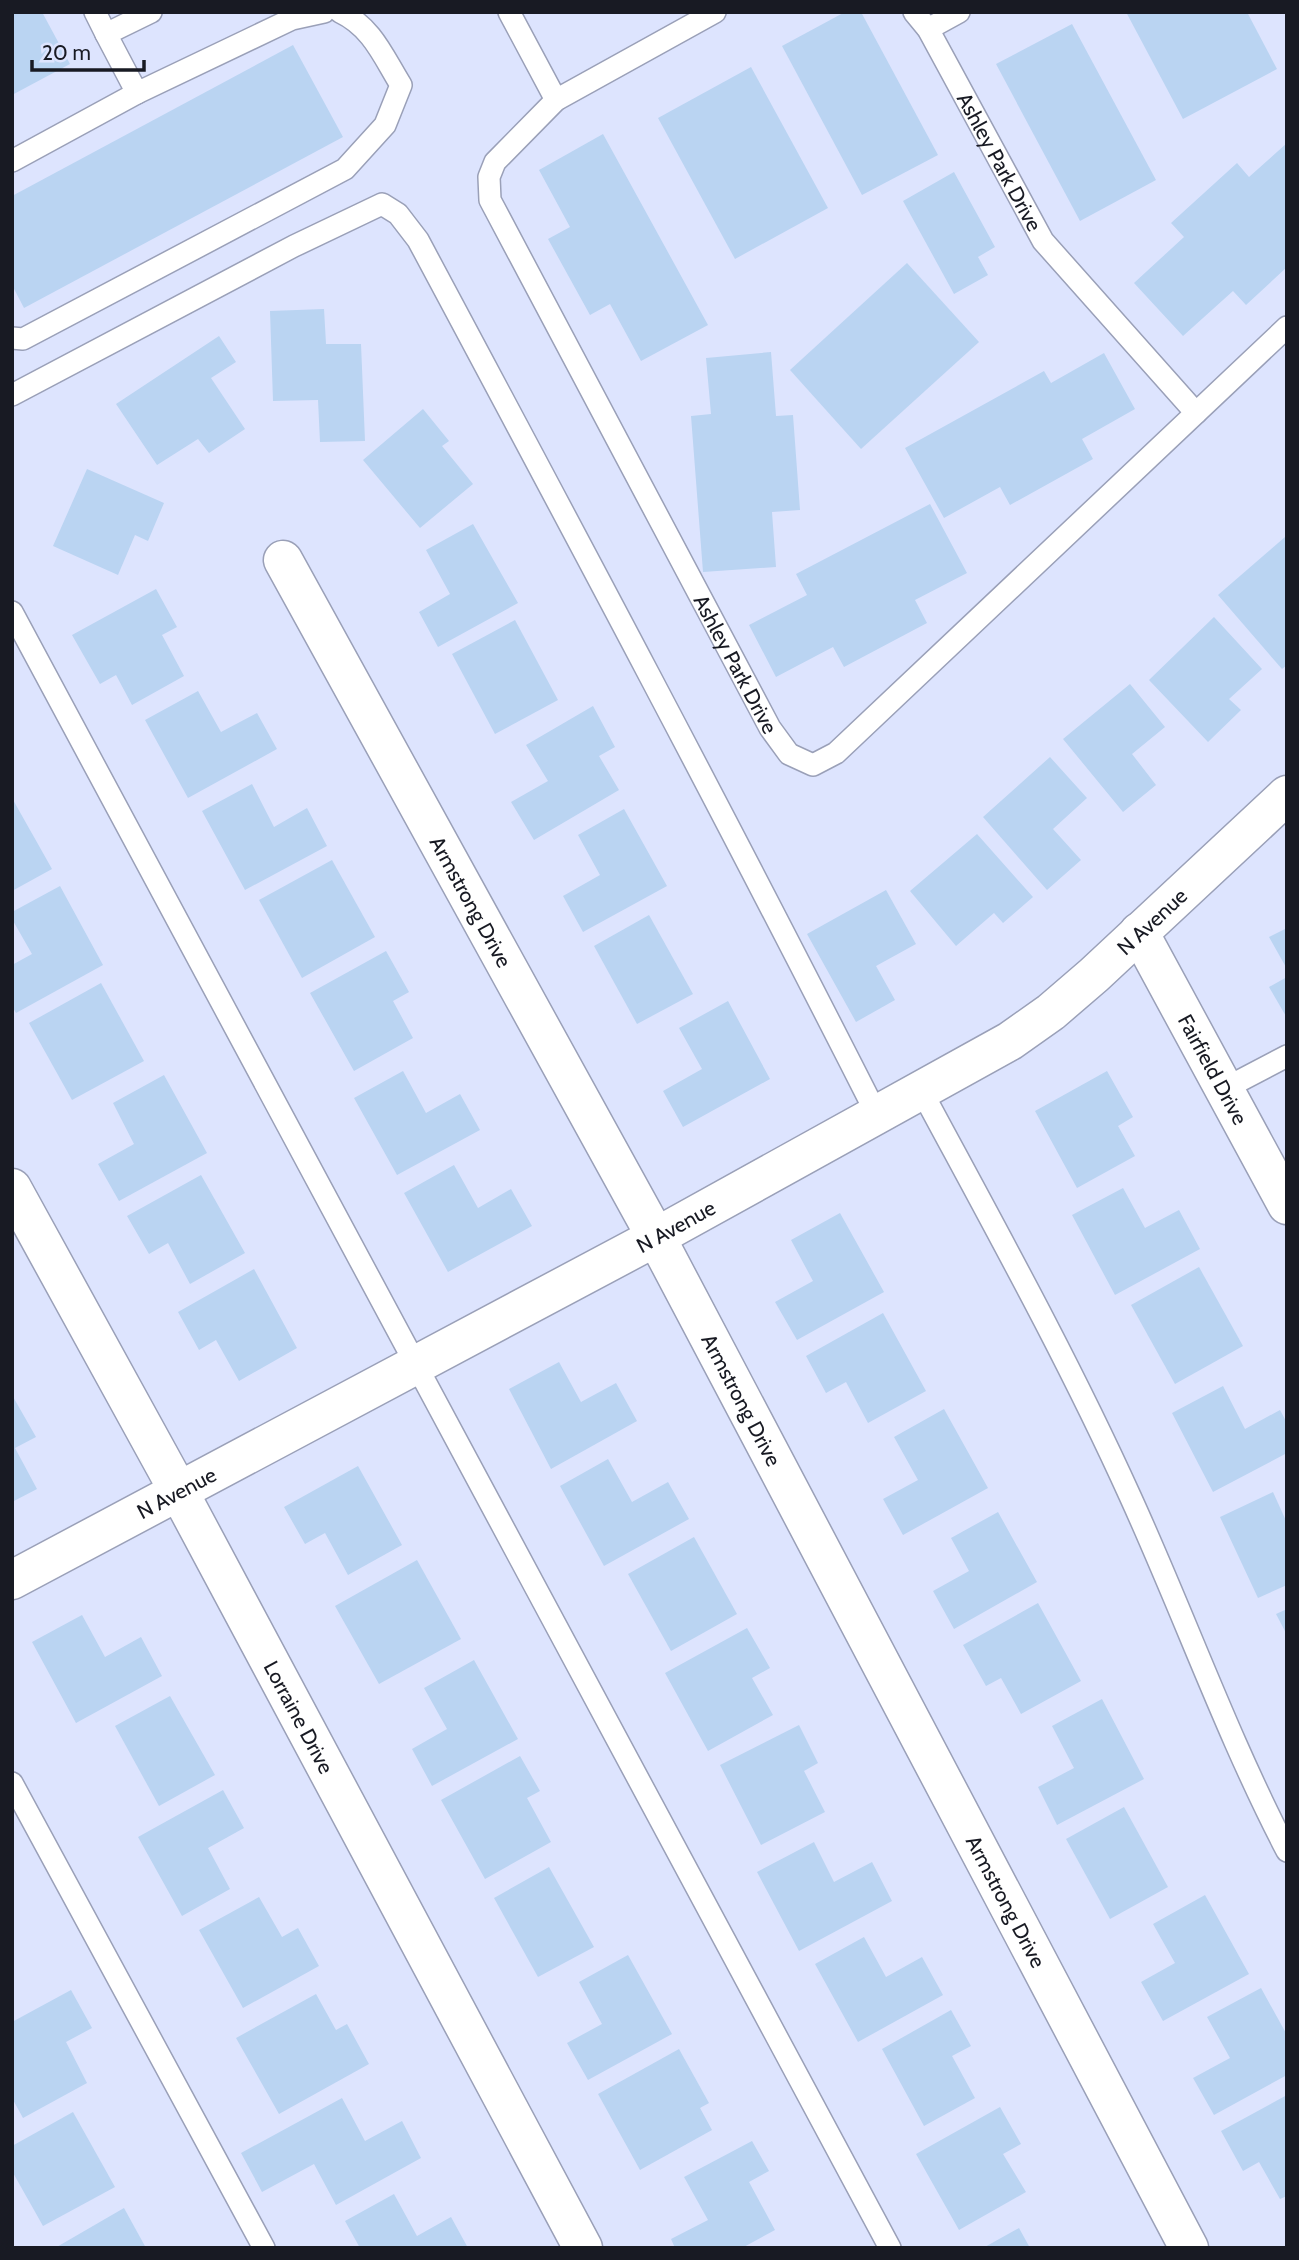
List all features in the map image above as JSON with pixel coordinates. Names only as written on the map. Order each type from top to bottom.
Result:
[{"type":"street","name":"Armstrong Drive","points":[[283,560],[656,1237],[1189,2248]]},
{"type":"street","name":"N Avenue","points":[[12,1580],[656,1237],[1010,1041],[1051,1012],[1287,795]]},
{"type":"street","name":"Fairfield Drive","points":[[1139,932],[1287,1205]]},
{"type":"street","name":"Lorraine Drive","points":[[12,1188],[178,1490],[583,2248]]},
{"type":"lane","points":[[95,12],[137,93]]},
{"type":"lane","points":[[106,34],[151,12]]},
{"type":"lane","points":[[12,161],[137,93],[292,19],[324,12]]},
{"type":"lane","points":[[12,338],[23,339],[345,169],[384,125],[401,85],[367,29],[340,12]]},
{"type":"lane","points":[[509,12],[556,100]]},
{"type":"lane","name":"Ashley Park Drive","points":[[715,12],[556,100],[495,162],[489,177],[490,200],[770,728],[789,754],[813,765],[836,753],[1287,327]]},
{"type":"lane","name":"Ashley Park Drive","points":[[914,12],[928,29],[1043,241],[1196,413]]},
{"type":"lane","points":[[928,29],[959,12]]},
{"type":"lane","points":[[12,395],[295,246],[382,204],[398,214],[418,240],[537,461],[759,883],[877,1115]]},
{"type":"lane","points":[[12,612],[890,2248]]},
{"type":"lane","points":[[1224,1089],[1287,1056]]},
{"type":"lane","points":[[921,1090],[1079,1386],[1131,1498],[1258,1797],[1287,1851]]},
{"type":"lane","points":[[12,1783],[264,2248]]},
{"type":"building","points":[[12,12],[42,12],[70,64],[12,95]]},
{"type":"building","points":[[845,12],[861,12],[938,155],[862,195],[782,46]]},
{"type":"building","points":[[1126,12],[1247,12],[1277,69],[1183,119]]},
{"type":"building","points":[[1072,24],[1156,180],[1080,221],[996,64]]},
{"type":"building","points":[[293,45],[343,137],[24,308],[12,285],[12,196]]},
{"type":"building","points":[[751,67],[828,208],[735,259],[658,118]]},
{"type":"building","points":[[603,134],[708,325],[641,361],[610,304],[590,315],[548,239],[570,227],[539,170]]},
{"type":"building","points":[[1287,143],[1287,267],[1246,305],[1233,291],[1183,336],[1134,283],[1184,237],[1171,223],[1237,163],[1249,177]]},
{"type":"building","points":[[954,172],[995,247],[978,257],[988,275],[954,294],[903,201]]},
{"type":"building","points":[[907,263],[979,342],[861,449],[790,370]]},
{"type":"building","points":[[324,309],[326,344],[361,344],[365,441],[320,442],[318,400],[273,401],[270,311]]},
{"type":"building","points":[[219,336],[236,362],[211,378],[245,429],[209,453],[198,439],[157,465],[116,404]]},
{"type":"building","points":[[771,352],[776,416],[793,415],[800,510],[772,512],[776,567],[703,572],[691,416],[711,414],[706,358]]},
{"type":"building","points":[[1104,353],[1135,409],[1082,439],[1093,459],[1010,505],[1000,487],[944,518],[905,448],[1044,371],[1051,383]]},
{"type":"building","points":[[423,409],[449,441],[442,446],[473,484],[420,528],[363,460]]},
{"type":"building","points":[[87,469],[164,503],[148,541],[135,535],[118,575],[53,546]]},
{"type":"building","points":[[930,504],[967,573],[915,600],[927,623],[844,667],[833,647],[776,677],[749,625],[807,595],[796,574]]},
{"type":"building","points":[[473,524],[518,603],[438,647],[419,612],[450,594],[426,550]]},
{"type":"building","points":[[1285,537],[1287,665],[1282,669],[1218,595]]},
{"type":"building","points":[[156,589],[177,627],[162,635],[184,676],[132,705],[116,675],[100,684],[72,635]]},
{"type":"building","points":[[1214,617],[1262,669],[1229,699],[1241,710],[1208,742],[1149,680]]},
{"type":"building","points":[[515,620],[558,700],[495,734],[452,654]]},
{"type":"building","points":[[1130,684],[1165,727],[1132,754],[1156,785],[1123,812],[1063,739]]},
{"type":"building","points":[[198,691],[221,732],[257,713],[277,749],[188,798],[145,720]]},
{"type":"building","points":[[593,706],[615,747],[599,756],[619,790],[534,840],[511,802],[548,781],[526,745]]},
{"type":"building","points":[[1050,757],[1087,798],[1053,829],[1081,860],[1047,890],[983,817]]},
{"type":"building","points":[[252,784],[274,827],[307,808],[327,846],[245,890],[202,811]]},
{"type":"building","points":[[12,798],[52,869],[12,891]]},
{"type":"building","points":[[624,809],[667,886],[583,932],[563,896],[600,875],[578,835]]},
{"type":"building","points":[[977,834],[1033,897],[1003,923],[994,913],[956,946],[910,891]]},
{"type":"building","points":[[332,860],[375,937],[302,978],[259,900]]},
{"type":"building","points":[[60,886],[103,965],[16,1013],[12,1006],[12,965],[32,954],[12,919],[12,912]]},
{"type":"building","points":[[886,890],[916,944],[876,966],[895,1000],[856,1022],[807,934]]},
{"type":"building","points":[[649,915],[693,994],[637,1024],[594,946]]},
{"type":"building","points":[[1287,928],[1287,969],[1269,937]]},
{"type":"building","points":[[386,951],[409,992],[393,1001],[413,1038],[354,1071],[310,993]]},
{"type":"building","points":[[1287,977],[1287,1018],[1269,987]]},
{"type":"building","points":[[101,983],[144,1061],[72,1100],[29,1023]]},
{"type":"building","points":[[728,1001],[770,1079],[683,1127],[663,1091],[702,1069],[679,1028]]},
{"type":"building","points":[[403,1071],[426,1113],[460,1094],[480,1130],[397,1175],[354,1098]]},
{"type":"building","points":[[1107,1071],[1133,1117],[1118,1126],[1135,1156],[1077,1188],[1035,1111]]},
{"type":"building","points":[[164,1075],[207,1153],[119,1201],[98,1164],[134,1144],[113,1103]]},
{"type":"building","points":[[454,1165],[478,1208],[511,1189],[532,1226],[448,1272],[404,1193]]},
{"type":"building","points":[[201,1175],[245,1253],[190,1284],[168,1243],[149,1254],[127,1216]]},
{"type":"building","points":[[1123,1188],[1145,1228],[1179,1210],[1200,1249],[1115,1295],[1072,1215]]},
{"type":"building","points":[[840,1213],[884,1292],[797,1340],[775,1302],[813,1281],[791,1240]]},
{"type":"building","points":[[1199,1267],[1243,1346],[1175,1384],[1131,1305]]},
{"type":"building","points":[[254,1269],[297,1348],[239,1381],[216,1340],[199,1350],[178,1312]]},
{"type":"building","points":[[883,1313],[926,1391],[868,1423],[846,1382],[826,1393],[806,1356]]},
{"type":"building","points":[[559,1362],[581,1402],[616,1383],[637,1421],[551,1469],[509,1389]]},
{"type":"building","points":[[1223,1386],[1245,1429],[1280,1410],[1287,1423],[1287,1453],[1213,1492],[1172,1413]]},
{"type":"building","points":[[12,1395],[36,1437],[15,1448],[37,1489],[12,1502]]},
{"type":"building","points":[[944,1409],[988,1488],[903,1535],[883,1499],[918,1480],[894,1437]]},
{"type":"building","points":[[608,1459],[632,1502],[668,1482],[689,1519],[604,1566],[560,1486]]},
{"type":"building","points":[[358,1466],[402,1545],[348,1575],[325,1533],[305,1544],[284,1507]]},
{"type":"building","points":[[1273,1492],[1287,1523],[1287,1585],[1258,1598],[1220,1517]]},
{"type":"building","points":[[998,1512],[1037,1582],[954,1629],[933,1591],[969,1571],[951,1538]]},
{"type":"building","points":[[694,1537],[737,1614],[671,1651],[628,1574]]},
{"type":"building","points":[[417,1560],[461,1639],[379,1684],[335,1606]]},
{"type":"building","points":[[1038,1603],[1081,1681],[1021,1714],[1001,1678],[986,1686],[963,1645]]},
{"type":"building","points":[[1287,1609],[1287,1635],[1276,1614]]},
{"type":"building","points":[[82,1615],[105,1657],[141,1637],[162,1676],[76,1723],[32,1642]]},
{"type":"building","points":[[747,1628],[770,1668],[752,1678],[773,1715],[708,1751],[665,1673]]},
{"type":"building","points":[[474,1660],[518,1739],[432,1786],[412,1749],[447,1729],[424,1688]]},
{"type":"building","points":[[170,1696],[215,1775],[159,1806],[115,1726]]},
{"type":"building","points":[[1102,1699],[1144,1779],[1057,1825],[1038,1787],[1074,1768],[1052,1726]]},
{"type":"building","points":[[799,1725],[818,1763],[804,1771],[825,1812],[761,1845],[720,1765]]},
{"type":"building","points":[[520,1756],[540,1791],[527,1798],[551,1842],[485,1879],[441,1800]]},
{"type":"building","points":[[223,1790],[244,1828],[208,1848],[230,1889],[182,1916],[138,1837]]},
{"type":"building","points":[[1124,1807],[1168,1887],[1110,1919],[1066,1839]]},
{"type":"building","points":[[814,1842],[834,1882],[872,1862],[892,1901],[799,1951],[757,1872]]},
{"type":"building","points":[[549,1867],[594,1947],[538,1977],[494,1898]]},
{"type":"building","points":[[1205,1895],[1249,1974],[1163,2021],[1141,1982],[1175,1963],[1153,1924]]},
{"type":"building","points":[[259,1897],[282,1937],[298,1928],[319,1966],[243,2008],[199,1930]]},
{"type":"building","points":[[864,1937],[886,1977],[922,1957],[943,1995],[858,2042],[815,1964]]},
{"type":"building","points":[[628,1955],[672,2034],[588,2080],[567,2043],[602,2024],[579,1982]]},
{"type":"building","points":[[1261,1988],[1287,2035],[1287,2075],[1214,2115],[1193,2078],[1230,2058],[1207,2017]]},
{"type":"building","points":[[71,1990],[92,2028],[66,2042],[87,2083],[23,2118],[12,2098],[12,2022]]},
{"type":"building","points":[[316,1994],[336,2030],[347,2024],[369,2064],[279,2114],[236,2038]]},
{"type":"building","points":[[951,2010],[971,2046],[952,2056],[975,2098],[924,2126],[882,2049]]},
{"type":"building","points":[[679,2049],[709,2103],[700,2108],[712,2130],[640,2170],[598,2094]]},
{"type":"building","points":[[1287,2095],[1287,2196],[1280,2199],[1259,2162],[1243,2171],[1221,2131]]},
{"type":"building","points":[[342,2098],[365,2141],[402,2121],[421,2158],[336,2205],[314,2164],[262,2192],[241,2153]]},
{"type":"building","points":[[1000,2107],[1021,2144],[1003,2154],[1026,2192],[959,2230],[916,2154]]},
{"type":"building","points":[[73,2112],[115,2187],[43,2226],[12,2171],[12,2146]]},
{"type":"building","points":[[752,2141],[769,2171],[749,2182],[775,2230],[742,2248],[675,2248],[671,2239],[708,2220],[684,2177]]},
{"type":"building","points":[[394,2194],[417,2236],[451,2217],[468,2248],[360,2248],[345,2221]]},
{"type":"building","points":[[124,2208],[146,2248],[55,2248]]},
{"type":"building","points":[[1019,2228],[1030,2248],[983,2248]]}]
